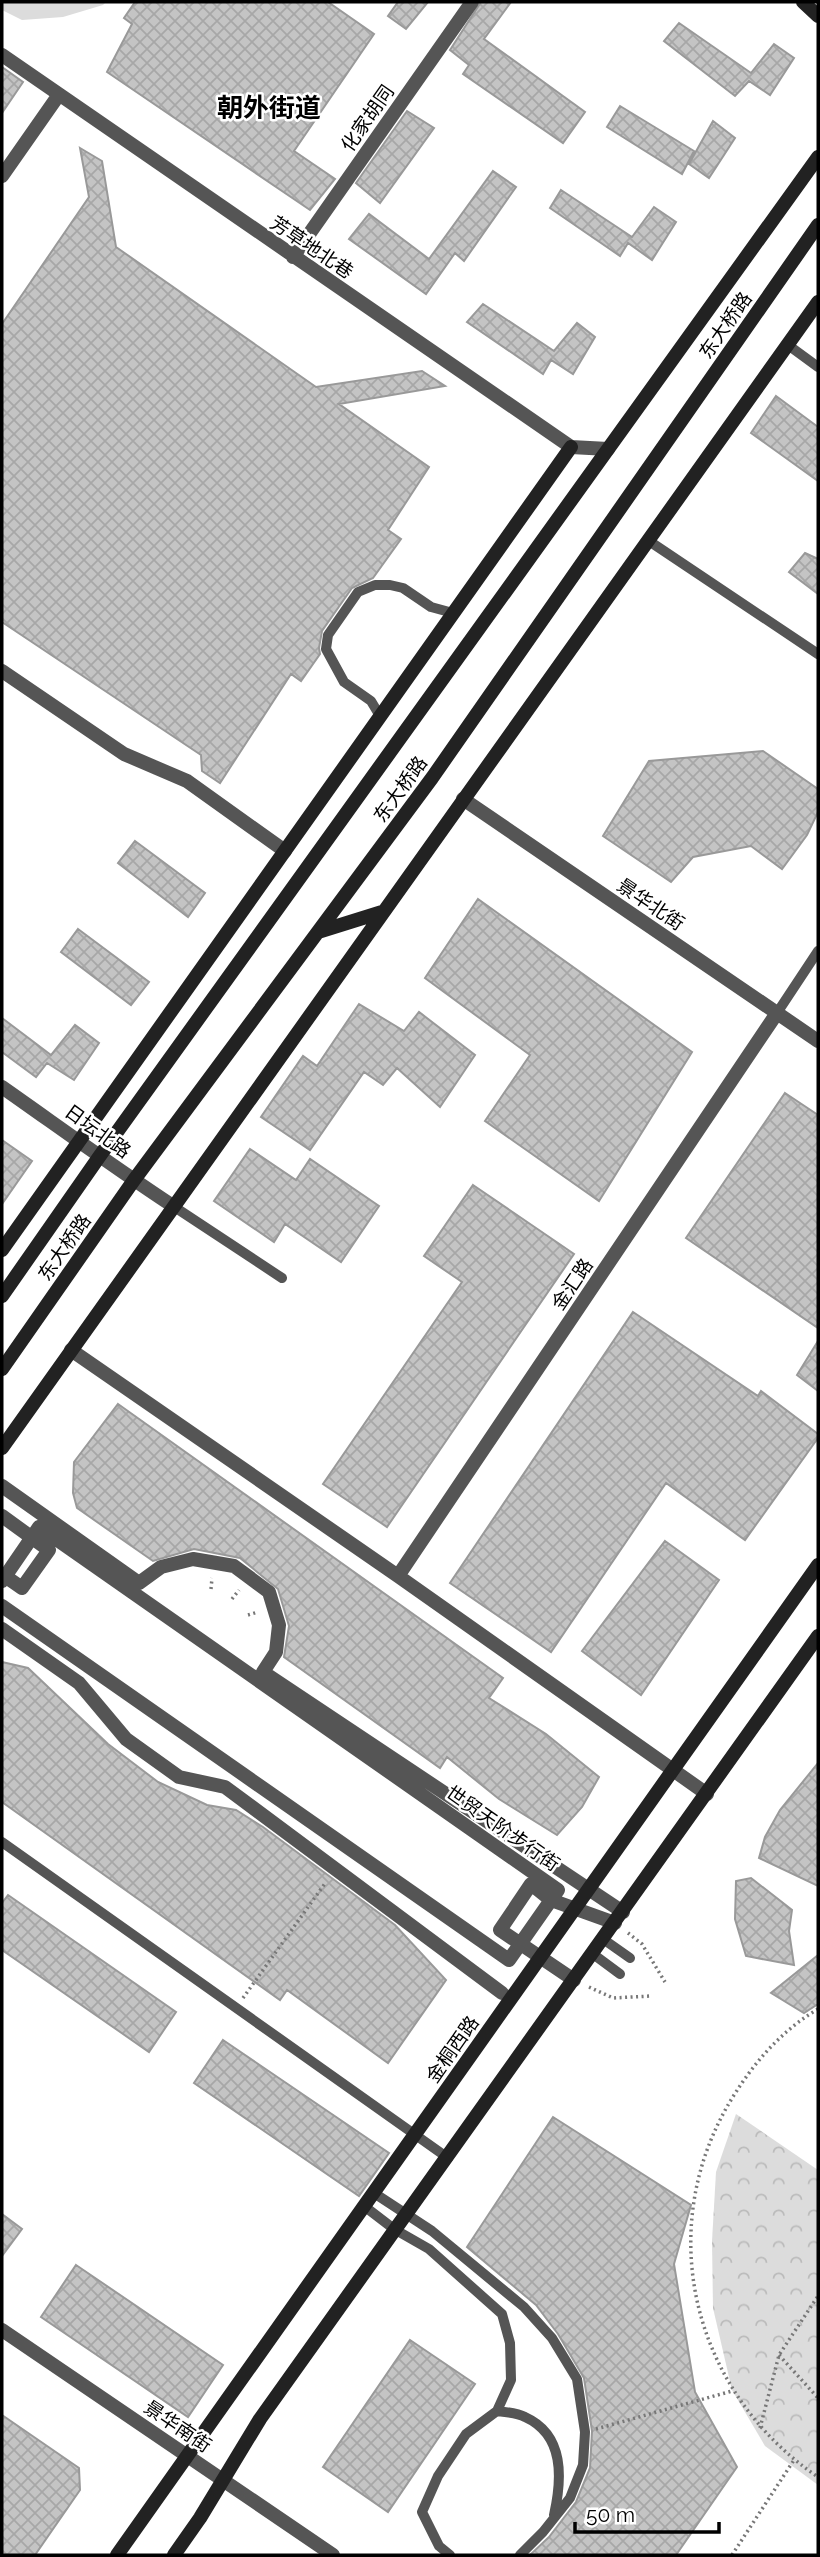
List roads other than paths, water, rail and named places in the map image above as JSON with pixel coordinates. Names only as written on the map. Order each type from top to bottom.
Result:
[{"type":"main road","points":[[803,2],[818,16]]},
{"type":"main road","name":"东大桥路","points":[[2,1296],[818,157]]},
{"type":"main road","name":"东大桥路","points":[[2,1368],[134,1181],[432,778],[818,225]]},
{"type":"main road","points":[[2,1448],[818,302]]},
{"type":"main road","points":[[2,1250],[571,447]]},
{"type":"main road","points":[[318,932],[382,912]]},
{"type":"main road","name":"金桐西路","points":[[117,2555],[818,1565]]},
{"type":"main road","points":[[174,2555],[260,2418],[818,1636]]},
{"type":"street","name":"化家胡同","points":[[293,257],[472,2]]},
{"type":"street","name":"芳草地北巷","points":[[2,55],[571,447]]},
{"type":"street","points":[[2,176],[58,96]]},
{"type":"street","points":[[571,447],[608,449]]},
{"type":"street","points":[[2,671],[124,754],[187,781],[285,851]]},
{"type":"street","name":"景华北街","points":[[463,799],[818,1041]]},
{"type":"street","name":"金汇路","points":[[398,1576],[778,1013]]},
{"type":"street","name":"日坛北路","points":[[2,1087],[173,1206]]},
{"type":"street","points":[[71,1350],[707,1794]]},
{"type":"street","points":[[2,1486],[139,1583],[161,1567],[193,1559],[234,1566],[269,1592],[279,1625],[276,1652],[263,1672],[589,1889],[619,1917]]},
{"type":"street","points":[[2,1516],[49,1550],[22,1588],[3,1577],[32,1538]]},
{"type":"street","name":"世贸天阶步行街","points":[[32,1538],[39,1527],[558,1890],[521,1944]]},
{"type":"street","points":[[2,1606],[509,1960],[521,1944]]},
{"type":"street","points":[[2,1629],[79,1683],[127,1739],[179,1777],[225,1787],[502,1993]]},
{"type":"street","points":[[574,1980],[500,1930],[531,1884],[551,1900],[575,1909],[619,1917]]},
{"type":"street","name":"景华南街","points":[[2,2330],[333,2555]]},
{"type":"lane","points":[[788,345],[818,367]]},
{"type":"lane","points":[[649,541],[818,654]]},
{"type":"lane","points":[[380,716],[371,701],[344,682],[326,649],[328,635],[358,592],[376,585],[390,585],[403,588],[431,607],[453,613]]},
{"type":"lane","points":[[778,1013],[818,951]]},
{"type":"lane","points":[[173,1206],[282,1278]]},
{"type":"lane","points":[[2,1842],[448,2158]]},
{"type":"lane","points":[[603,1939],[631,1958]]},
{"type":"lane","points":[[593,1954],[620,1974]]},
{"type":"lane","points":[[374,2193],[432,2231],[524,2307],[552,2338],[577,2379],[585,2432],[583,2465],[570,2498],[520,2555]]},
{"type":"lane","points":[[364,2206],[429,2249],[502,2314],[510,2343],[511,2380],[497,2411],[466,2434],[439,2476],[422,2512],[439,2546],[450,2555]]},
{"type":"lane","points":[[497,2411],[523,2415],[541,2427],[556,2450],[560,2487],[553,2519]]},
{"type":"district","name":"朝外街道","points":[[269,108]]}]
